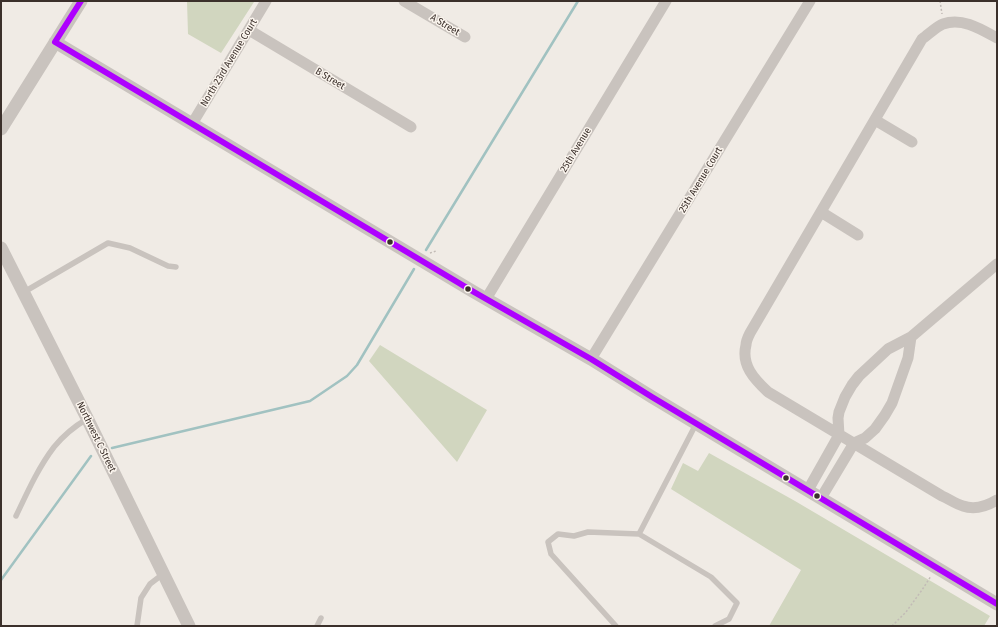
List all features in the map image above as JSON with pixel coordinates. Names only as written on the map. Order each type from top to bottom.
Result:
[{"type":"street","points":[[1,130],[81,1]]},
{"type":"street","name":"North 23rd Avenue Court","points":[[192,124],[266,1]]},
{"type":"street","name":"A Street","points":[[404,1],[465,37]]},
{"type":"street","name":"25th Avenue","points":[[486,299],[666,1]]},
{"type":"street","name":"25th Avenue Court","points":[[591,359],[810,1]]},
{"type":"street","points":[[997,38],[971,25],[955,22],[942,24],[922,39],[750,333],[744,357],[749,371],[757,382],[768,392],[942,496],[964,507],[978,507],[991,504],[997,500]]},
{"type":"street","name":"B Street","points":[[249,30],[411,127]]},
{"type":"street","points":[[55,42],[486,299],[591,359],[696,424],[997,604]]},
{"type":"street","points":[[875,120],[912,142]]},
{"type":"street","points":[[821,212],[858,235]]},
{"type":"street","name":"Northwest C Street","points":[[1,248],[87,418],[189,626]]},
{"type":"street","points":[[808,490],[839,435],[839,412],[845,397],[859,376],[884,352],[894,345],[911,337],[997,264]]},
{"type":"street","points":[[821,498],[854,443],[865,438],[875,429],[885,415],[892,402],[908,358],[911,337]]},
{"type":"lane","points":[[24,292],[108,243],[130,248],[168,266],[176,267]]},
{"type":"lane","points":[[16,516],[41,466],[54,446],[87,418]]},
{"type":"lane","points":[[639,534],[696,424]]},
{"type":"lane","points":[[616,626],[551,554],[548,542],[558,534],[574,536],[588,532],[639,534],[711,577],[737,603],[729,619],[715,626]]},
{"type":"lane","points":[[138,626],[141,598],[150,584],[164,574]]},
{"type":"lane","points":[[316,626],[321,618]]},
{"type":"path","points":[[940,1],[944,24]]},
{"type":"path","points":[[427,254],[436,251]]},
{"type":"path","points":[[892,626],[906,612],[936,567]]},
{"type":"green space","points":[[187,1],[254,2],[221,53],[188,34]]},
{"type":"green space","points":[[380,345],[487,410],[457,462],[369,361]]},
{"type":"green space","points":[[709,453],[795,501],[990,616],[984,626],[769,626],[801,570],[671,489],[683,463],[698,471]]},
{"type":"waterway","points":[[426,250],[578,1]]},
{"type":"waterway","points":[[112,448],[310,401],[347,376],[357,365],[414,269]]},
{"type":"waterway","points":[[1,580],[91,456]]},
{"type":"transit line","points":[[55,42],[81,1]]},
{"type":"transit line","points":[[55,42],[474,292],[591,359],[997,604]]}]
